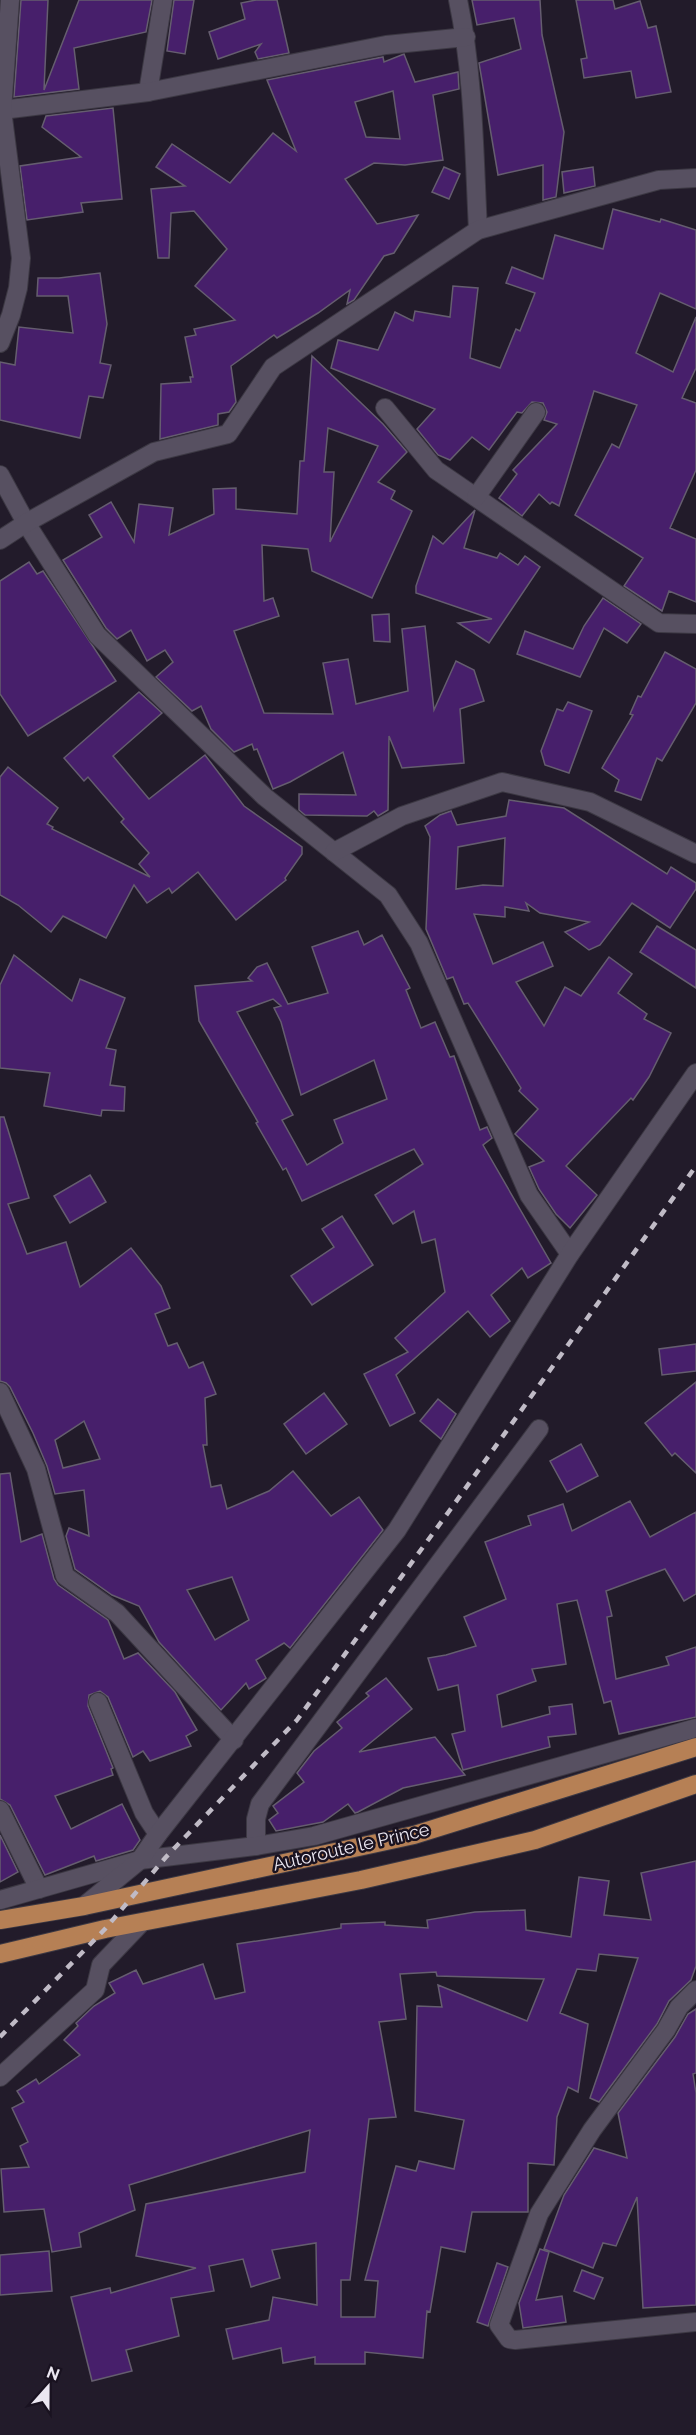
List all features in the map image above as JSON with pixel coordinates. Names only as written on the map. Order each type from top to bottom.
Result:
[{"type":"main road","name":"Autoroute le Prince","points":[[0,1920],[84,1906],[414,1834],[696,1747]]},
{"type":"main road","name":"Autoroute le Prince","points":[[0,1953],[105,1929],[361,1880],[535,1840],[696,1784]]},
{"type":"street","points":[[0,343],[18,288],[21,258],[2,110],[10,0]]},
{"type":"street","points":[[148,92],[163,0]]},
{"type":"street","points":[[458,0],[466,37],[472,103],[478,230]]},
{"type":"street","points":[[2,110],[148,92],[386,45],[466,37]]},
{"type":"street","points":[[0,540],[26,523],[154,452],[228,434],[273,367],[478,230],[659,180],[696,178]]},
{"type":"street","points":[[386,408],[436,470],[659,623],[696,624]]},
{"type":"street","points":[[476,497],[536,412]]},
{"type":"street","points":[[0,476],[26,523],[97,635],[265,797],[388,895],[418,943],[529,1195],[570,1254]]},
{"type":"street","points":[[334,852],[402,816],[502,782],[590,802],[696,854]]},
{"type":"street","points":[[84,1906],[140,1860],[397,1530],[570,1254],[696,1073]]},
{"type":"street","points":[[0,1392],[36,1469],[65,1576],[117,1613],[234,1740]]},
{"type":"street","points":[[256,1846],[256,1819],[260,1804],[539,1429]]},
{"type":"street","points":[[98,1702],[144,1813],[158,1834]]},
{"type":"street","points":[[0,1900],[140,1860],[256,1846],[314,1836],[696,1728]]},
{"type":"street","points":[[0,1810],[39,1889]]},
{"type":"street","points":[[0,2077],[95,1990],[101,1965],[140,1924]]},
{"type":"street","points":[[696,1990],[679,2007],[666,2030],[592,2130],[539,2214],[499,2325],[509,2339],[515,2340],[696,2322]]},
{"type":"building","points":[[21,0],[48,0],[44,90],[79,0],[152,0],[146,32],[74,48],[79,89],[14,97]]},
{"type":"building","points":[[174,0],[194,0],[185,54],[167,51]]},
{"type":"building","points":[[277,0],[289,53],[258,59],[255,52],[261,44],[218,59],[209,32],[245,19],[241,3]]},
{"type":"building","points":[[472,0],[540,0],[542,35],[564,132],[556,197],[543,200],[543,165],[498,175],[479,63],[521,49],[514,18],[477,25]]},
{"type":"building","points":[[576,0],[613,0],[615,9],[640,1],[648,28],[656,26],[671,92],[636,98],[631,71],[584,78],[581,59],[587,58]]},
{"type":"building","points":[[404,54],[415,82],[458,72],[459,89],[433,95],[443,160],[405,165],[374,163],[345,179],[377,224],[418,215],[394,253],[384,256],[354,300],[347,304],[350,290],[277,338],[274,335],[231,366],[236,402],[229,412],[218,414],[218,425],[160,439],[161,384],[191,382],[190,377],[193,377],[185,337],[196,335],[194,329],[235,320],[195,286],[227,249],[194,211],[171,213],[169,258],[158,258],[151,189],[185,186],[156,167],[172,144],[230,183],[273,133],[296,151],[267,80],[383,57],[384,62]],"holes":[[[393,91],[400,139],[366,137],[355,102]]]},
{"type":"building","points":[[113,108],[122,199],[81,203],[83,212],[27,220],[20,166],[81,157],[42,127],[46,116]]},
{"type":"building","points":[[444,167],[460,174],[449,199],[432,192]]},
{"type":"building","points":[[593,167],[595,186],[564,193],[562,172]]},
{"type":"building","points":[[613,209],[660,222],[661,219],[696,230],[696,309],[660,293],[636,353],[673,372],[696,317],[696,368],[682,398],[696,403],[696,470],[670,528],[696,539],[696,602],[669,591],[662,611],[624,586],[643,558],[575,515],[612,444],[619,448],[637,405],[594,391],[559,506],[552,502],[550,504],[539,494],[522,516],[499,498],[517,474],[513,470],[557,424],[544,420],[547,412],[543,403],[532,402],[522,413],[517,412],[489,450],[472,437],[450,460],[438,455],[417,429],[435,409],[331,368],[338,340],[378,350],[395,312],[413,321],[415,311],[450,317],[453,286],[478,288],[470,358],[500,368],[516,329],[520,331],[535,293],[506,283],[512,267],[543,279],[555,235],[603,249]]},
{"type":"building","points":[[100,273],[107,324],[100,363],[111,365],[103,398],[89,396],[80,438],[0,420],[0,362],[15,365],[19,327],[73,333],[68,296],[37,296],[38,278]]},
{"type":"building","points":[[312,356],[383,424],[407,452],[378,482],[395,491],[391,499],[412,511],[372,598],[312,571],[308,549],[262,545],[264,601],[273,598],[279,616],[234,631],[264,713],[333,714],[323,663],[348,659],[356,704],[408,691],[402,629],[425,626],[434,710],[456,661],[474,670],[484,701],[460,709],[464,763],[402,768],[389,736],[388,810],[378,816],[374,811],[367,816],[305,815],[299,810],[299,794],[356,795],[343,752],[273,789],[257,749],[254,750],[252,744],[234,752],[211,729],[201,706],[192,711],[156,677],[173,662],[165,650],[147,661],[131,630],[117,639],[106,628],[63,560],[102,537],[89,515],[111,502],[134,542],[139,504],[173,508],[169,535],[214,514],[213,489],[236,488],[236,509],[297,514],[300,461],[304,461]],"holes":[[[328,428],[378,446],[330,542],[334,472],[324,472]]]},
{"type":"building","points":[[475,510],[464,548],[497,558],[500,553],[518,565],[525,556],[540,567],[489,643],[458,623],[492,619],[416,593],[416,586],[433,536],[443,544]]},
{"type":"building","points":[[29,562],[37,574],[43,571],[116,681],[28,736],[0,694],[0,581]]},
{"type":"building","points":[[603,598],[641,624],[627,643],[604,628],[580,677],[517,654],[525,631],[573,649],[584,626]]},
{"type":"building","points":[[389,614],[390,642],[374,641],[372,615]]},
{"type":"building","points":[[665,652],[696,669],[696,703],[662,761],[657,758],[641,800],[615,791],[619,780],[602,768],[633,715],[630,714],[638,696],[641,697]]},
{"type":"building","points":[[139,692],[162,713],[113,756],[149,799],[205,755],[244,806],[302,847],[302,854],[285,878],[286,880],[236,920],[198,872],[172,893],[169,888],[147,903],[134,885],[106,938],[63,916],[51,932],[18,905],[0,895],[0,777],[8,767],[58,808],[47,824],[53,827],[52,829],[150,877],[139,864],[149,853],[121,822],[124,819],[88,777],[84,781],[64,758]]},
{"type":"building","points":[[568,702],[592,711],[569,773],[545,765],[541,751],[557,709],[563,711]]},
{"type":"building","points":[[509,800],[564,808],[667,874],[671,867],[696,883],[696,889],[670,928],[632,903],[600,945],[589,950],[565,932],[589,922],[540,913],[526,903],[529,911],[505,907],[505,917],[474,914],[493,964],[543,942],[553,966],[516,982],[544,1026],[565,987],[581,996],[609,957],[632,974],[618,993],[647,1014],[644,1019],[671,1033],[649,1077],[633,1100],[631,1098],[566,1166],[597,1195],[570,1228],[556,1214],[539,1189],[529,1167],[544,1161],[515,1134],[538,1109],[519,1091],[521,1088],[468,1003],[464,1004],[453,977],[447,979],[426,929],[430,837],[425,826],[440,815],[451,811],[457,825],[506,816]],"holes":[[[505,838],[503,886],[483,885],[456,889],[458,847]]]},
{"type":"building","points":[[657,926],[696,950],[696,988],[640,952]]},
{"type":"building","points":[[358,931],[364,945],[382,935],[410,988],[406,990],[421,1028],[435,1022],[450,1057],[454,1056],[480,1130],[487,1127],[492,1138],[483,1145],[551,1263],[528,1278],[522,1268],[491,1295],[510,1321],[490,1337],[468,1311],[396,1375],[415,1413],[390,1426],[364,1374],[408,1352],[395,1338],[445,1292],[435,1239],[422,1243],[414,1211],[393,1224],[375,1195],[423,1164],[414,1149],[302,1201],[286,1168],[283,1170],[199,1021],[195,986],[252,981],[248,978],[257,967],[267,963],[288,1004],[328,993],[312,947]],"holes":[[[273,999],[281,1006],[274,1008],[281,1022],[301,1095],[374,1060],[387,1099],[334,1120],[343,1143],[307,1165],[282,1120],[293,1115],[237,1012]]]},
{"type":"building","points":[[14,955],[72,1001],[80,979],[125,998],[106,1048],[116,1050],[110,1085],[125,1087],[124,1111],[102,1110],[101,1116],[44,1106],[50,1073],[0,1068],[0,985]]},
{"type":"building","points":[[0,1117],[4,1117],[29,1198],[8,1204],[27,1254],[66,1242],[80,1287],[131,1248],[161,1286],[170,1308],[155,1314],[168,1346],[177,1343],[189,1368],[203,1362],[216,1394],[205,1398],[207,1445],[203,1445],[211,1487],[221,1485],[227,1509],[269,1491],[293,1471],[331,1516],[359,1497],[383,1530],[290,1648],[284,1643],[256,1660],[266,1678],[249,1689],[246,1683],[221,1710],[159,1642],[139,1606],[112,1595],[75,1569],[66,1536],[69,1528],[89,1536],[84,1490],[55,1494],[47,1466],[33,1433],[10,1387],[0,1381]],"holes":[[[84,1421],[100,1459],[63,1468],[55,1440]],[[232,1577],[249,1620],[215,1640],[187,1590]]]},
{"type":"building","points":[[90,1175],[106,1202],[70,1223],[54,1196]]},
{"type":"building","points":[[342,1216],[373,1265],[312,1305],[291,1276],[334,1247],[322,1229]]},
{"type":"building","points":[[696,1344],[696,1371],[662,1375],[659,1349]]},
{"type":"building","points":[[696,1382],[696,1473],[675,1453],[672,1456],[645,1423]]},
{"type":"building","points":[[324,1393],[347,1424],[306,1454],[284,1424]]},
{"type":"building","points":[[438,1399],[456,1414],[441,1439],[420,1421]]},
{"type":"building","points":[[581,1444],[598,1476],[567,1492],[550,1461]]},
{"type":"building","points":[[10,1473],[21,1542],[42,1534],[54,1579],[58,1585],[108,1620],[124,1659],[138,1653],[175,1692],[197,1730],[186,1736],[191,1746],[150,1761],[143,1751],[133,1757],[108,1697],[100,1691],[89,1695],[88,1706],[113,1768],[111,1769],[113,1775],[55,1796],[71,1829],[122,1804],[140,1840],[133,1850],[96,1861],[94,1856],[45,1875],[10,1805],[0,1799],[0,1474]]},
{"type":"building","points":[[630,1501],[650,1537],[696,1512],[696,1594],[684,1601],[665,1569],[606,1591],[612,1616],[607,1617],[616,1679],[669,1665],[666,1657],[696,1647],[696,1717],[619,1734],[611,1701],[604,1703],[577,1600],[557,1604],[566,1664],[532,1669],[536,1681],[497,1695],[502,1727],[550,1714],[549,1707],[572,1704],[576,1734],[548,1737],[550,1747],[463,1770],[452,1734],[465,1731],[458,1685],[438,1690],[428,1658],[476,1646],[464,1617],[506,1599],[485,1542],[531,1525],[528,1516],[563,1504],[572,1531]]},
{"type":"building","points":[[386,1678],[412,1709],[359,1752],[435,1737],[465,1775],[403,1788],[355,1813],[348,1804],[323,1822],[276,1831],[269,1820],[278,1813],[273,1806],[304,1782],[297,1773],[314,1751],[342,1728],[337,1722],[369,1696],[366,1693]]},
{"type":"building","points":[[0,1835],[18,1872],[0,1882]]},
{"type":"building","points":[[696,1861],[696,1966],[691,1980],[669,2001],[657,2024],[599,2102],[590,2098],[638,1958],[599,1954],[596,1971],[577,1969],[560,2013],[588,2024],[578,2092],[568,2087],[557,2117],[554,2165],[528,2163],[528,2212],[472,2212],[465,2252],[441,2247],[430,2312],[427,2311],[423,2358],[365,2352],[365,2364],[315,2364],[315,2357],[283,2363],[281,2348],[233,2359],[226,2329],[269,2320],[273,2297],[317,2305],[316,2243],[272,2250],[280,2278],[251,2287],[243,2259],[209,2266],[214,2291],[171,2298],[179,2336],[126,2350],[132,2371],[92,2381],[71,2297],[110,2288],[111,2293],[196,2268],[136,2256],[146,2204],[305,2172],[310,2130],[129,2185],[135,2210],[79,2233],[81,2247],[52,2252],[44,2209],[4,2212],[1,2169],[29,2167],[20,2146],[28,2142],[12,2108],[24,2102],[17,2091],[36,2079],[39,2084],[80,2055],[64,2040],[78,2026],[76,2023],[94,2006],[115,1993],[109,1983],[136,1970],[143,1984],[203,1964],[215,1999],[245,1992],[237,1944],[341,1928],[341,1924],[385,1922],[385,1925],[428,1928],[427,1920],[475,1912],[525,1910],[526,1930],[571,1937],[579,1877],[609,1881],[604,1915],[651,1920],[641,1873]],"holes":[[[436,1972],[437,1976],[544,1979],[527,2021],[438,1985],[442,2007],[417,2006],[415,2111],[464,2120],[454,2169],[419,2161],[416,2171],[396,2166],[365,2280],[378,2281],[375,2317],[341,2317],[341,2280],[350,2280],[369,2119],[396,2117],[379,2022],[406,2019],[400,1974]]]},
{"type":"building","points":[[696,2009],[696,2073],[693,2074],[696,2093],[696,2305],[643,2308],[637,2197],[616,2246],[603,2243],[593,2268],[544,2249],[564,2195],[594,2148],[627,2158],[618,2113],[675,2037],[688,2014]]},
{"type":"building","points":[[540,2249],[549,2252],[536,2300],[562,2296],[566,2322],[523,2328],[519,2303]]},
{"type":"building","points":[[49,2251],[52,2291],[0,2295],[0,2255]]},
{"type":"building","points":[[497,2263],[508,2267],[488,2326],[477,2322]]},
{"type":"building","points":[[582,2270],[603,2278],[594,2299],[574,2291]]},
{"type":"railway","points":[[0,2037],[105,1929],[166,1857],[297,1720],[696,1166]]}]
